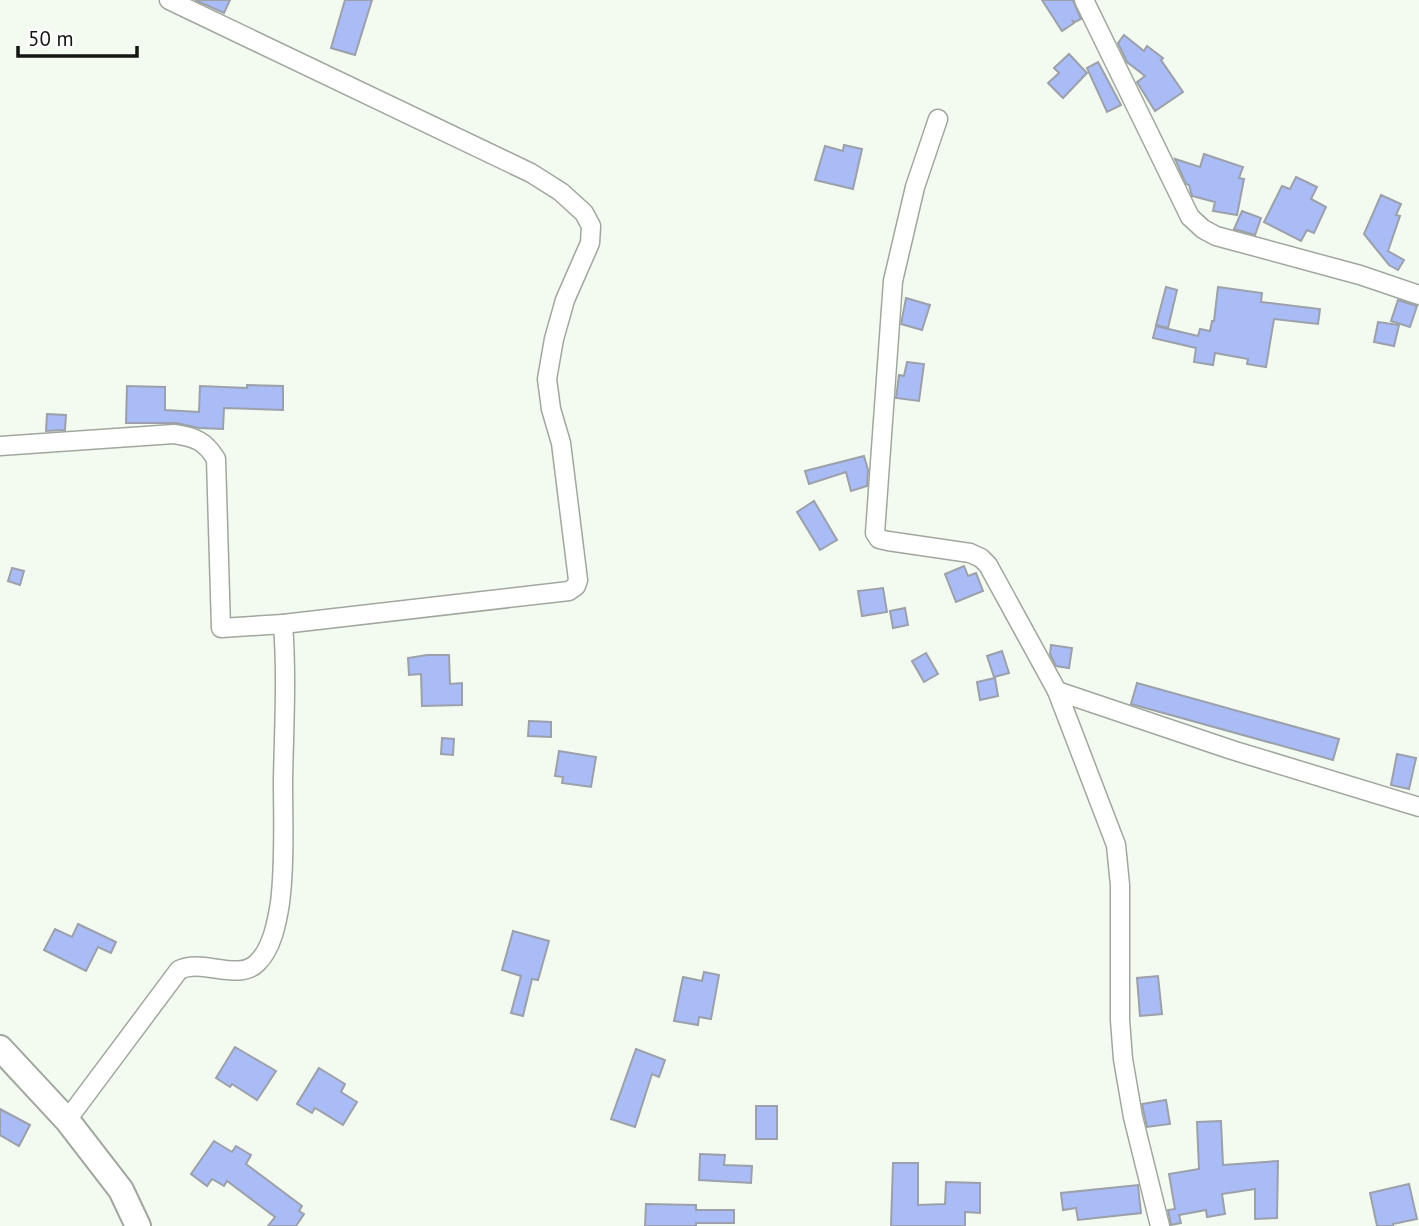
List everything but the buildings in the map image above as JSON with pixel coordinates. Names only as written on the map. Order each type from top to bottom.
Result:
[{"type":"street","points":[[0,446],[174,434],[194,437],[208,446],[216,459],[221,628],[284,624],[499,600],[569,591],[576,586],[578,580],[561,443],[551,409],[547,379],[565,300],[590,243],[591,226],[584,213],[561,192],[531,173],[169,0]]},
{"type":"street","points":[[1084,0],[1190,218],[1216,236],[1360,275],[1419,295]]},
{"type":"street","points":[[938,118],[915,187],[893,281],[875,533],[879,539],[970,553],[981,558],[988,565],[1057,691],[1116,845],[1121,885],[1120,1020],[1123,1059],[1133,1117],[1160,1226]]},
{"type":"street","points":[[67,1121],[179,970],[194,967],[236,970],[250,967],[258,962],[268,946],[275,928],[282,885],[284,624]]},
{"type":"street","points":[[1057,691],[1231,750],[1419,807]]},
{"type":"street","points":[[0,1048],[67,1121],[121,1190],[138,1226]]}]
